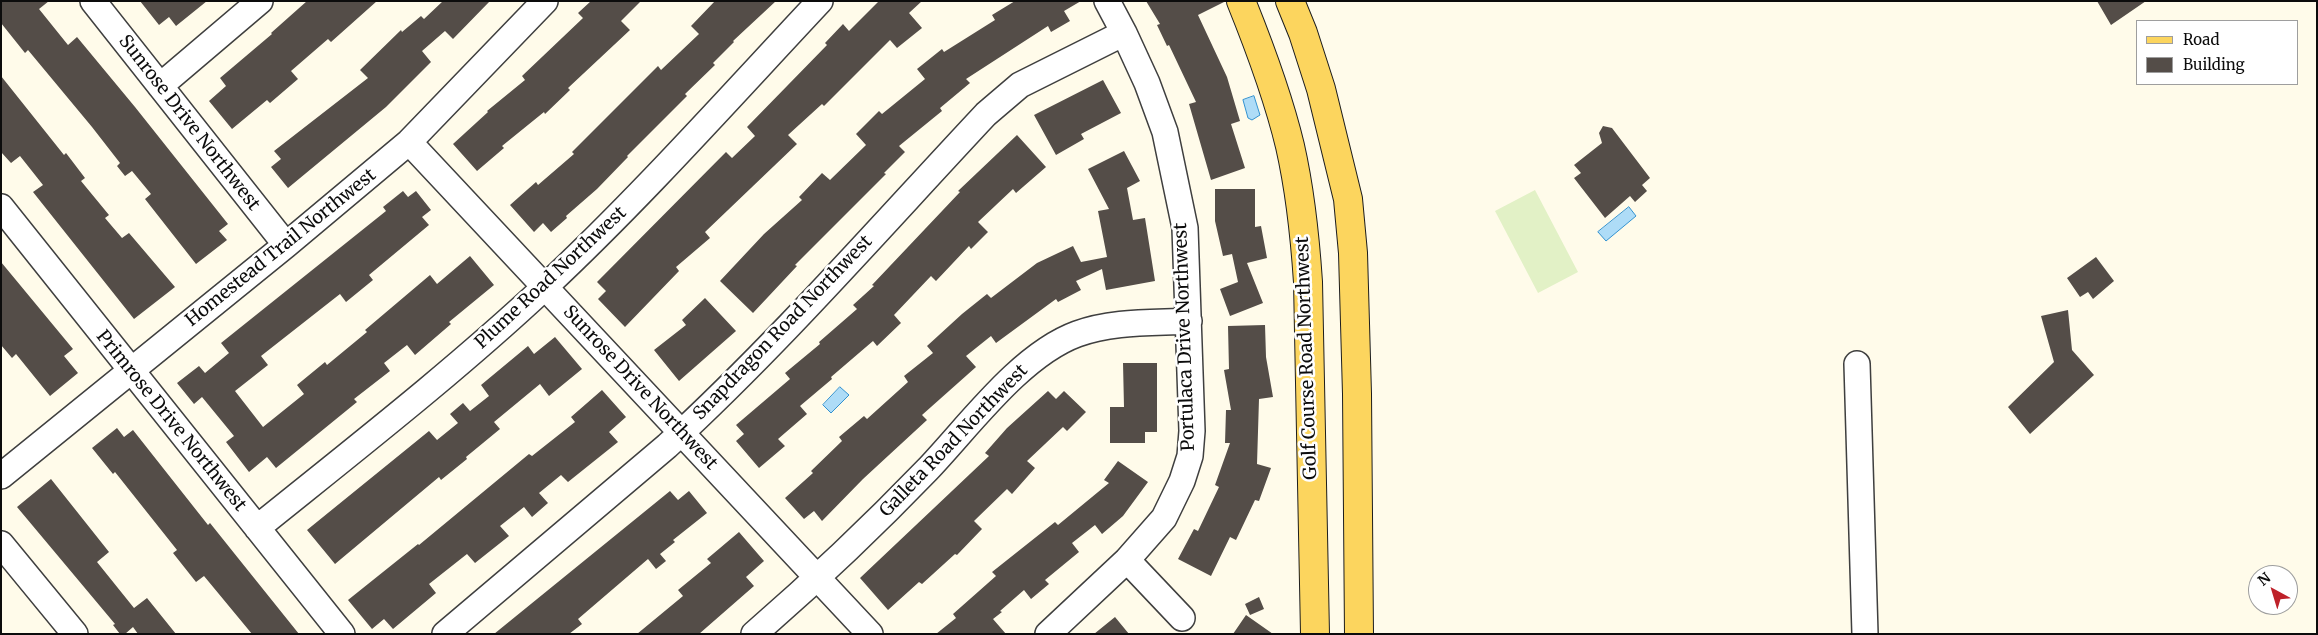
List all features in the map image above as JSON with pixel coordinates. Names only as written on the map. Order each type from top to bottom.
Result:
[{"type":"main road","name":"Golf Course Road Northwest","points":[[1241,1],[1266,63],[1290,146],[1306,249],[1315,634]]},
{"type":"main road","points":[[1290,1],[1303,33],[1321,89],[1348,199],[1353,253],[1357,394],[1359,634]]},
{"type":"street","name":"Sunrose Drive Northwest","points":[[93,1],[286,245]]},
{"type":"street","points":[[160,86],[260,1]]},
{"type":"street","name":"Homestead Trail Northwest","points":[[1,476],[286,245],[409,142],[545,1]]},
{"type":"street","name":"Plume Road Northwest","points":[[257,528],[448,373],[545,287],[614,221],[820,1]]},
{"type":"street","name":"Portulaca Drive Northwest","points":[[1048,634],[1127,560],[1164,518],[1182,481],[1190,456],[1192,431],[1185,228],[1164,132],[1147,83],[1107,1]]},
{"type":"street","name":"Snapdragon Road Northwest","points":[[445,634],[682,433],[789,325],[986,114],[1020,85],[1124,33]]},
{"type":"street","name":"Sunrose Drive Northwest","points":[[409,142],[870,634]]},
{"type":"street","name":"Primrose Drive Northwest","points":[[1,207],[342,634]]},
{"type":"street","name":"Galleta Road Northwest","points":[[754,634],[818,578],[926,471],[1021,368],[1049,348],[1076,334],[1107,326],[1189,321]]},
{"type":"street","points":[[1857,364],[1865,634]]},
{"type":"street","points":[[1,544],[75,634]]},
{"type":"street","points":[[1127,560],[1182,618]]},
{"type":"green space","points":[[1535,190],[1578,272],[1538,293],[1495,211]]},
{"type":"water","points":[[1254,96],[1260,115],[1252,120],[1248,118],[1243,100]]},
{"type":"water","points":[[1629,207],[1636,216],[1606,241],[1598,232]]},
{"type":"water","points":[[840,387],[849,395],[831,413],[823,405]]},
{"type":"building","points":[[1,1],[49,1],[39,9],[68,45],[77,37],[135,107],[228,224],[219,231],[227,240],[196,264],[145,199],[151,194],[132,171],[125,176],[117,166],[120,163],[92,127],[28,50],[25,53],[1,23]]},
{"type":"building","points":[[140,1],[207,1],[176,26],[169,17],[159,25]]},
{"type":"building","points":[[307,1],[377,1],[331,42],[328,39],[291,71],[298,79],[270,103],[267,100],[232,129],[209,101],[226,86],[220,78],[272,34]]},
{"type":"building","points":[[443,1],[490,1],[453,39],[445,31],[422,51],[431,62],[386,107],[288,188],[271,167],[281,159],[274,151],[368,78],[360,70],[401,30],[402,32],[421,16],[424,19]]},
{"type":"building","points":[[591,1],[641,1],[621,21],[630,30],[568,88],[570,90],[545,114],[544,112],[502,146],[504,148],[477,171],[453,144],[487,111],[525,80],[522,76],[583,18],[578,13]]},
{"type":"building","points":[[715,1],[776,1],[733,41],[713,63],[715,65],[685,94],[687,96],[597,189],[566,216],[567,218],[551,232],[543,223],[534,232],[510,205],[536,182],[538,185],[574,154],[572,152],[658,66],[661,70],[699,34],[691,26]]},
{"type":"building","points":[[879,1],[922,1],[909,13],[922,28],[897,48],[890,40],[824,106],[822,104],[788,135],[797,144],[705,232],[710,238],[676,267],[679,271],[625,327],[598,299],[606,291],[597,282],[726,152],[732,158],[755,136],[747,127],[827,45],[825,43],[843,24],[849,31]]},
{"type":"building","points":[[1015,1],[1081,1],[1064,11],[1070,21],[1051,32],[1048,26],[966,79],[970,83],[940,108],[942,111],[899,146],[905,152],[884,173],[886,174],[795,265],[797,266],[753,313],[720,281],[764,234],[802,200],[799,197],[822,173],[830,180],[866,145],[856,134],[879,111],[882,114],[925,79],[917,69],[942,49],[944,52],[995,20],[992,15]]},
{"type":"building","points":[[1146,1],[1226,1],[1198,15],[1227,77],[1240,121],[1231,124],[1245,168],[1211,180],[1189,104],[1196,102],[1169,45],[1167,46],[1157,25],[1160,24]]},
{"type":"building","points":[[2097,1],[2146,1],[2111,25]]},
{"type":"building","points":[[1,76],[64,155],[66,153],[85,178],[81,181],[109,215],[105,218],[122,238],[129,233],[175,287],[134,319],[33,192],[43,185],[20,156],[11,163],[1,152]]},
{"type":"building","points":[[1103,80],[1121,113],[1081,134],[1084,139],[1056,155],[1034,115]]},
{"type":"building","points":[[1603,126],[1612,128],[1650,178],[1642,185],[1647,191],[1635,202],[1630,196],[1605,218],[1574,178],[1581,173],[1574,165],[1602,143],[1599,133]]},
{"type":"building","points":[[1017,135],[1046,167],[1016,193],[1013,189],[978,222],[988,232],[971,249],[969,246],[936,281],[931,276],[894,315],[901,323],[877,346],[873,341],[800,406],[807,414],[778,439],[785,446],[759,468],[736,441],[744,434],[736,425],[790,379],[785,373],[820,344],[819,342],[857,309],[853,305],[874,286],[872,285],[960,192],[958,191]]},
{"type":"building","points":[[1124,151],[1140,181],[1127,188],[1133,220],[1145,218],[1155,281],[1106,290],[1102,269],[1076,281],[1081,290],[1058,302],[1056,299],[996,343],[991,336],[966,356],[976,367],[922,415],[927,420],[863,479],[822,521],[814,511],[804,519],[785,498],[813,473],[811,471],[842,441],[839,437],[864,416],[867,419],[908,382],[904,376],[933,353],[927,346],[962,314],[987,294],[991,298],[1037,263],[1073,246],[1081,262],[1107,257],[1098,211],[1109,209],[1088,169]]},
{"type":"building","points":[[1215,189],[1255,189],[1255,227],[1261,226],[1267,258],[1247,263],[1263,303],[1230,316],[1220,289],[1238,282],[1232,254],[1223,256],[1215,221]]},
{"type":"building","points":[[403,191],[408,197],[416,191],[431,210],[422,217],[429,225],[369,275],[373,280],[346,302],[340,294],[261,356],[268,365],[235,391],[263,427],[304,394],[297,385],[325,362],[327,365],[367,332],[365,330],[430,275],[437,284],[470,256],[494,285],[449,322],[451,324],[415,355],[407,345],[384,363],[390,371],[354,399],[357,402],[276,468],[267,457],[249,472],[226,442],[234,436],[202,397],[194,404],[177,383],[199,366],[205,373],[229,353],[221,343],[386,211],[383,207]]},
{"type":"building","points":[[2096,257],[2114,281],[2093,299],[2088,292],[2080,297],[2067,278]]},
{"type":"building","points":[[1,262],[73,349],[64,356],[78,373],[50,396],[16,354],[12,358],[1,345]]},
{"type":"building","points":[[705,298],[736,331],[679,381],[654,350],[686,325],[682,320]]},
{"type":"building","points":[[2068,310],[2072,350],[2094,375],[2030,434],[2008,407],[2054,362],[2041,316]]},
{"type":"building","points":[[1265,325],[1266,357],[1273,397],[1259,399],[1257,464],[1271,468],[1259,501],[1255,500],[1236,540],[1230,537],[1211,576],[1178,559],[1194,529],[1198,531],[1219,487],[1215,485],[1230,443],[1225,443],[1226,410],[1231,410],[1224,370],[1229,369],[1228,326]]},
{"type":"building","points":[[555,337],[582,369],[549,396],[540,384],[494,422],[500,429],[466,457],[467,459],[441,480],[439,477],[335,564],[307,530],[429,431],[437,440],[458,423],[450,414],[463,403],[470,411],[489,396],[481,385],[528,346],[534,354]]},
{"type":"building","points":[[1123,363],[1157,363],[1157,432],[1145,432],[1145,443],[1110,443],[1110,407],[1124,407]]},
{"type":"building","points":[[602,390],[626,417],[609,432],[618,442],[568,482],[561,475],[539,493],[548,503],[532,517],[524,507],[500,526],[509,536],[475,563],[467,554],[429,584],[436,593],[393,629],[384,619],[372,629],[348,600],[419,545],[529,454],[532,456],[575,422],[571,417]]},
{"type":"building","points":[[1048,391],[1056,399],[1064,391],[1086,412],[1067,431],[1063,427],[1027,461],[1035,468],[1012,494],[1007,489],[974,521],[982,529],[957,555],[955,554],[922,584],[919,582],[888,610],[860,578],[989,456],[985,453],[1007,428]]},
{"type":"building","points":[[117,428],[124,437],[133,430],[208,525],[210,523],[299,634],[252,634],[204,576],[196,582],[173,553],[177,550],[115,472],[113,474],[92,448]]},
{"type":"building","points":[[1118,461],[1148,482],[1123,516],[1102,534],[1095,525],[1072,543],[1079,552],[1045,580],[1049,584],[1031,599],[1024,590],[1000,611],[1002,612],[993,619],[1006,634],[936,634],[956,618],[953,614],[996,576],[992,572],[1055,522],[1058,525],[1109,483],[1104,480]]},
{"type":"building","points":[[51,479],[109,552],[97,562],[134,608],[147,598],[176,634],[138,634],[133,627],[125,634],[120,634],[113,625],[115,624],[17,507]]},
{"type":"building","points":[[670,491],[678,500],[689,491],[707,513],[673,540],[675,542],[660,554],[666,561],[656,569],[648,559],[578,619],[582,624],[569,634],[494,634]]},
{"type":"building","points":[[739,532],[764,561],[746,577],[754,586],[699,634],[637,634],[683,596],[678,590],[711,563],[707,559]]},
{"type":"building","points":[[1259,597],[1264,609],[1250,615],[1245,604]]},
{"type":"building","points":[[1246,615],[1273,634],[1233,634]]},
{"type":"building","points":[[1115,617],[1129,634],[1094,634]]}]
